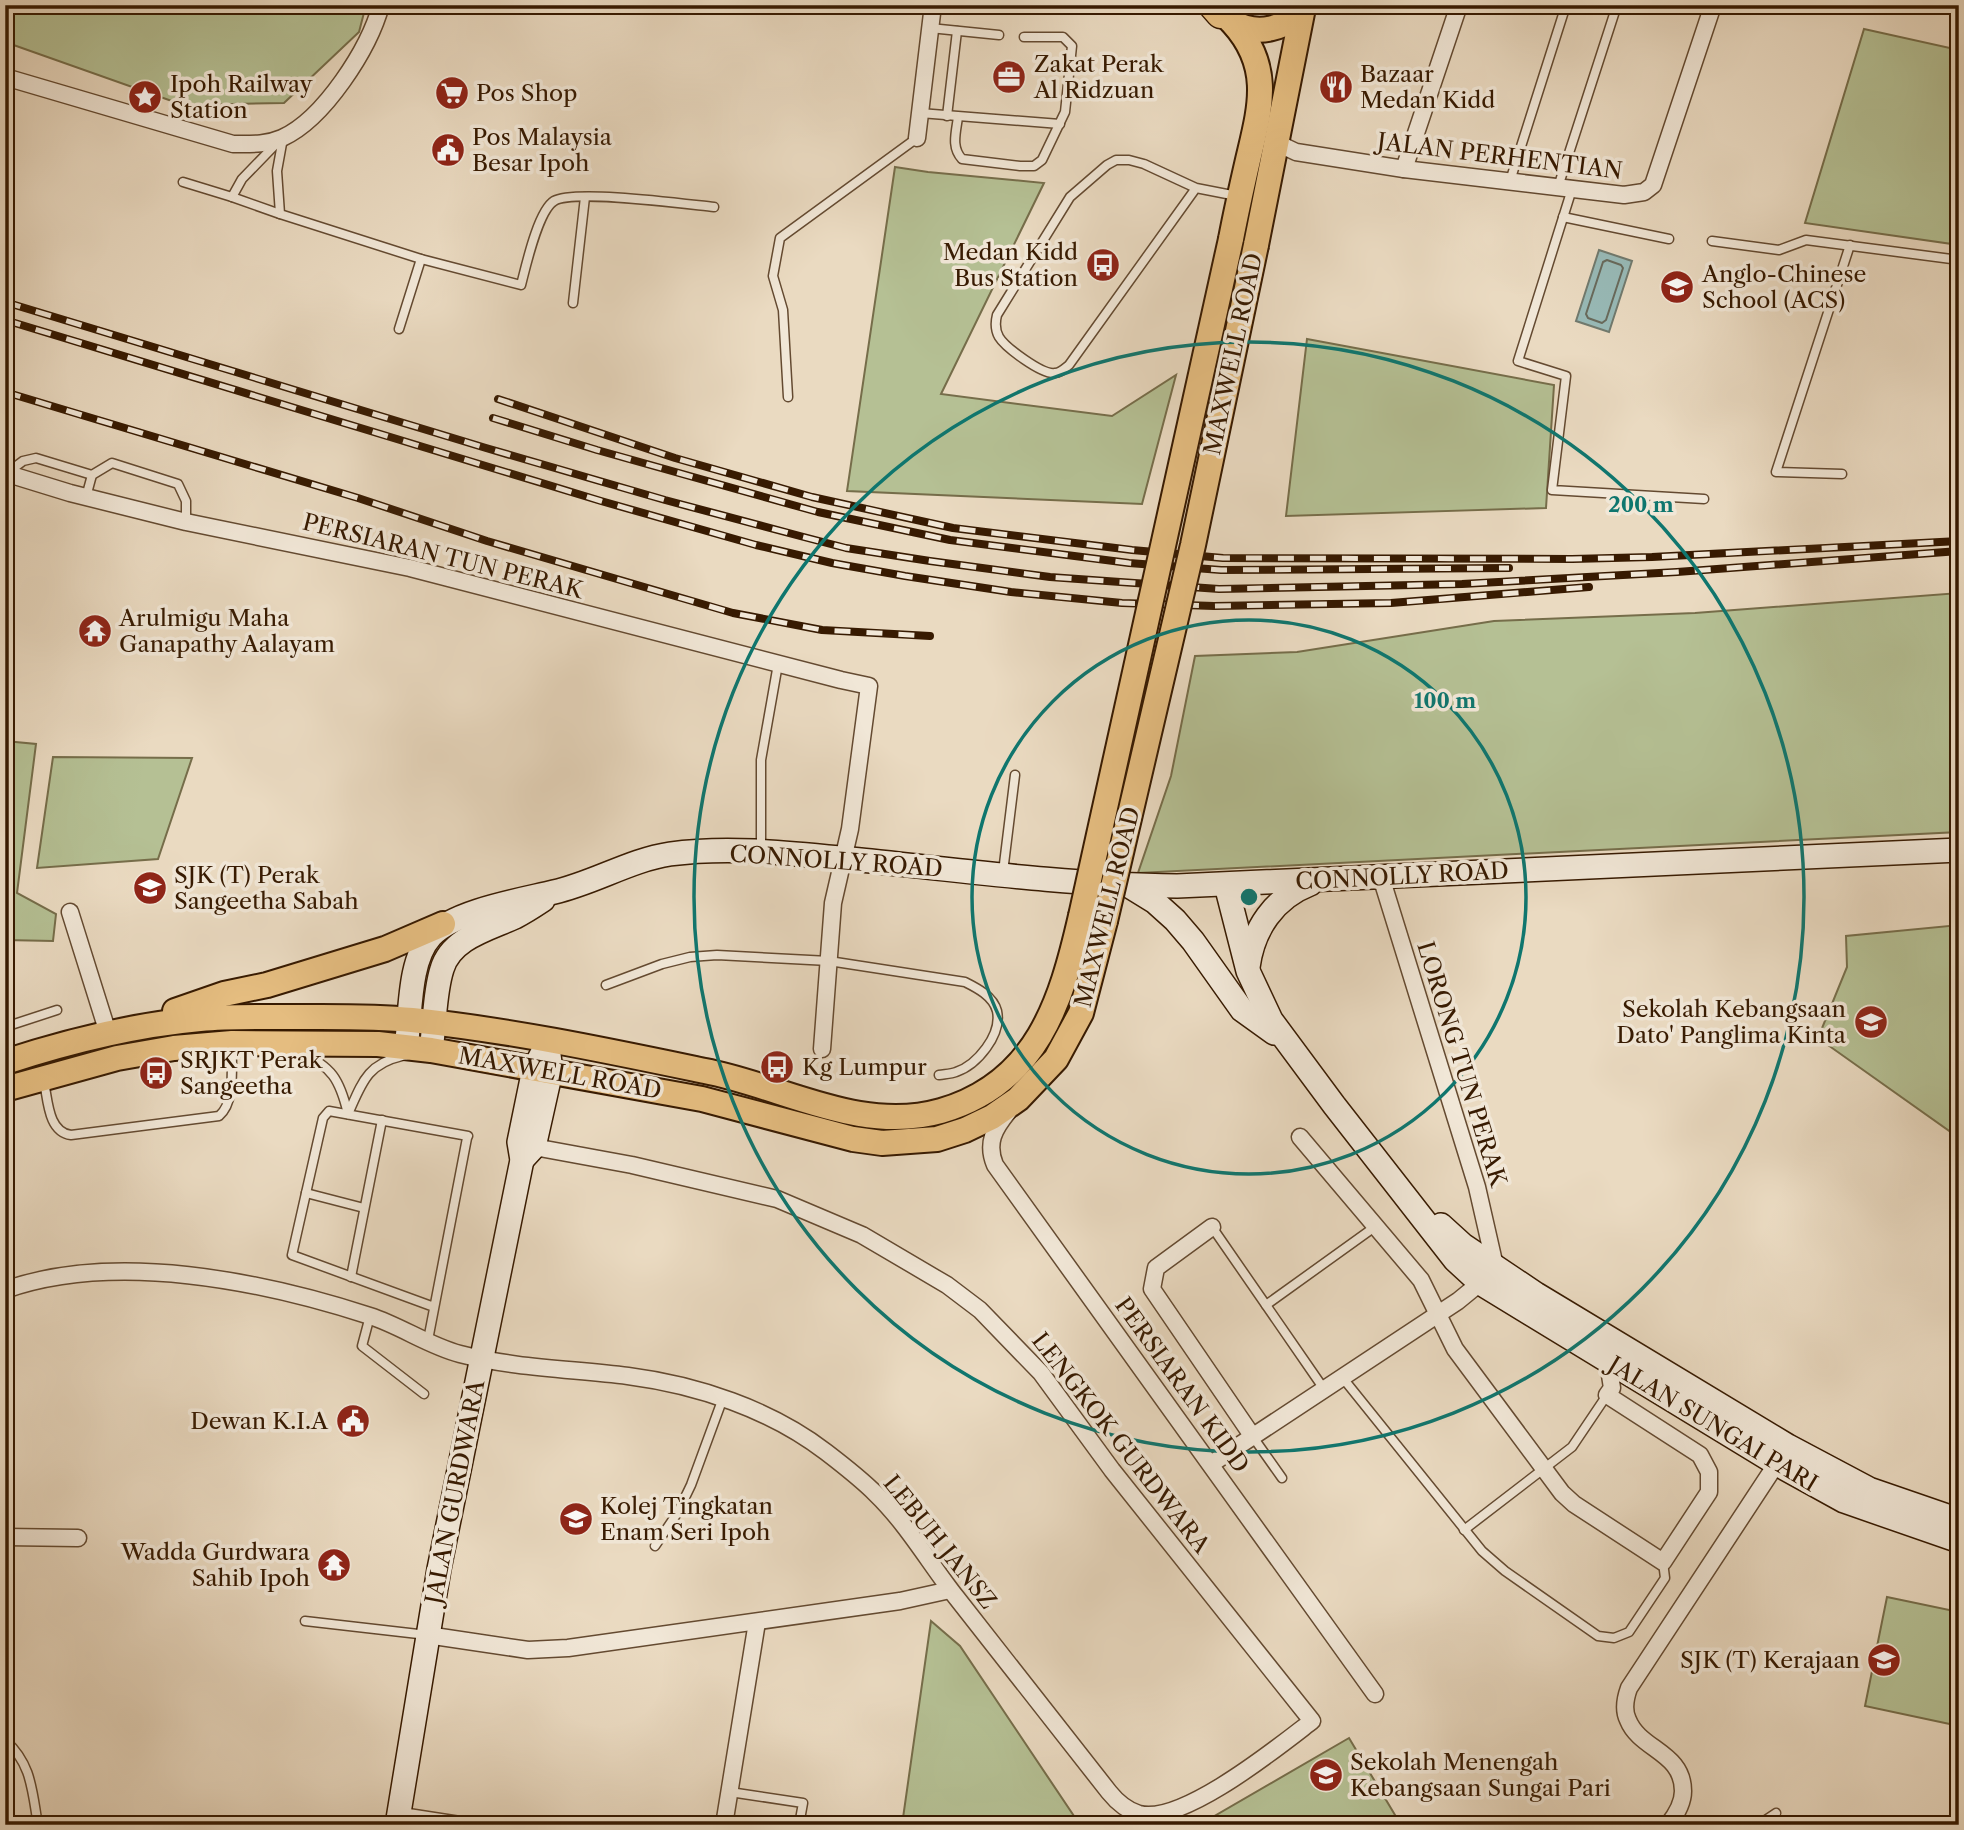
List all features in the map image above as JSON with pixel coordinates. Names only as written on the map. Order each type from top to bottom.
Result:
[{"type":"main road","points":[[1221,12],[1248,29],[1263,30],[1278,27],[1292,19],[1304,7]]},
{"type":"main road","name":"MAXWELL ROAD","points":[[5,1062],[108,1033],[171,1022],[232,1017],[410,1020],[709,1071],[854,1114],[879,1117],[908,1117],[939,1112],[964,1103],[989,1089],[1030,1052],[1045,1029],[1093,919],[1193,545],[1304,7]]},
{"type":"main road","name":"MAXWELL ROAD","points":[[5,1089],[117,1058],[161,1050],[232,1043],[332,1043],[432,1050],[543,1070],[702,1099],[853,1139],[882,1143],[937,1139],[965,1130],[992,1117],[1018,1099],[1039,1080],[1070,1036],[1090,988],[1093,919],[1231,239],[1261,104],[1260,75],[1255,58],[1247,41],[1221,12]]},
{"type":"main road","name":"CONNOLLY ROAD","points":[[443,925],[512,901],[558,891],[636,863],[668,855],[698,852],[842,859],[1129,886],[1226,885],[1959,850]]},
{"type":"main road","points":[[1248,971],[1254,939],[1264,919],[1279,901],[1298,888],[1319,880]]},
{"type":"main road","points":[[1226,885],[1248,971],[1271,1020],[1402,1191]]},
{"type":"main road","points":[[1129,886],[1155,902],[1175,920],[1242,1010],[1293,1048]]},
{"type":"main road","name":"CONNOLLY ROAD","points":[[432,1050],[442,969],[447,957],[474,935],[518,916],[558,891]]},
{"type":"main road","points":[[406,1048],[417,961],[430,936],[443,925]]},
{"type":"main road","points":[[108,1033],[224,994],[267,985],[385,949],[443,925]]},
{"type":"main road","name":"JALAN GURDWARA","points":[[398,1818],[427,1635],[482,1359],[528,1153],[548,1042]]},
{"type":"main road","name":"JALAN SUNGAI PARI","points":[[1402,1191],[1463,1245],[1782,1455]]},
{"type":"main road","name":"JALAN SUNGAI PARI","points":[[1402,1191],[1455,1260],[1480,1283],[1718,1428],[1854,1483],[1959,1541]]},
{"type":"main road","name":"JALAN SUNGAI PARI","points":[[1919,1517],[1959,1520]]},
{"type":"street","points":[[5,77],[233,144],[265,143],[283,138],[308,119],[353,67],[368,40],[380,5]]},
{"type":"street","points":[[917,138],[933,5]]},
{"type":"street","points":[[1404,169],[1459,5]]},
{"type":"street","name":"JALAN PERHENTIAN","points":[[1277,143],[1296,152],[1404,169],[1634,195],[1644,192],[1653,186],[1713,5]]},
{"type":"street","name":"PERSIARAN TUN PERAK","points":[[6,473],[86,497],[186,522],[410,568],[869,686],[850,829],[842,859]]},
{"type":"street","points":[[822,1049],[833,903],[842,859]]},
{"type":"street","name":"LORONG TUN PERAK","points":[[1381,877],[1477,1187],[1495,1266]]},
{"type":"street","points":[[69,912],[108,1033]]},
{"type":"street","name":"PERSIARAN KIDD","points":[[1018,1099],[993,1134],[990,1147],[995,1165],[1375,1694]]},
{"type":"street","points":[[1300,1137],[1421,1279],[1455,1349],[1574,1504],[1663,1562],[1709,1492],[1709,1472],[1700,1455],[1607,1395],[1612,1388],[1608,1362]]},
{"type":"street","name":"LENGKOK GURDWARA","points":[[528,1153],[632,1165],[777,1199],[862,1234],[947,1285],[979,1310],[1041,1373],[1112,1470],[1312,1721],[1242,1774],[1167,1818]]},
{"type":"street","points":[[1212,1227],[1156,1268],[1152,1289],[1253,1437]]},
{"type":"street","points":[[1211,1464],[1438,1315],[1480,1283],[1495,1266]]},
{"type":"street","name":"LEBUH JANSZ","points":[[5,1290],[61,1275],[168,1273],[272,1290],[370,1316],[458,1354],[652,1380],[723,1398],[794,1431],[824,1450],[878,1495],[1117,1801],[1140,1814],[1167,1818]]},
{"type":"street","points":[[1700,1455],[1718,1428]]},
{"type":"street","points":[[1668,1825],[1675,1817],[1683,1797],[1683,1778],[1674,1763],[1634,1730],[1628,1721],[1625,1698],[1782,1455]]},
{"type":"street","points":[[5,1537],[78,1538]]},
{"type":"street","points":[[427,1635],[506,1648],[547,1650],[900,1601],[950,1590]]},
{"type":"street","points":[[724,1825],[757,1622]]},
{"type":"lane","points":[[1510,181],[1566,5]]},
{"type":"lane","points":[[1617,5],[1565,188],[1563,217],[1518,361],[1566,376],[1552,490],[1704,499]]},
{"type":"lane","points":[[930,27],[999,34]]},
{"type":"lane","points":[[947,116],[957,31]]},
{"type":"lane","points":[[958,117],[954,143],[956,152],[962,159],[1020,166],[1034,166],[1042,160],[1065,112],[1072,46],[1063,37],[1024,37]]},
{"type":"lane","points":[[920,113],[1060,124]]},
{"type":"lane","points":[[232,197],[242,179],[283,138]]},
{"type":"lane","points":[[280,214],[277,172],[283,138]]},
{"type":"lane","points":[[788,397],[783,310],[773,276],[780,238],[917,138]]},
{"type":"lane","points":[[1196,188],[1069,365],[1062,371],[1043,372],[1005,345],[996,331],[997,315],[1070,197],[1090,178],[1116,160],[1144,164],[1196,188],[1265,201]]},
{"type":"lane","points":[[183,182],[421,259],[521,285],[530,250],[547,208],[554,201],[585,197],[714,207]]},
{"type":"lane","points":[[573,303],[585,197]]},
{"type":"lane","points":[[1563,217],[1669,239]]},
{"type":"lane","points":[[1712,242],[1779,250],[1806,240],[1959,260]]},
{"type":"lane","points":[[1842,474],[1776,472],[1850,245]]},
{"type":"lane","points":[[399,329],[421,259]]},
{"type":"lane","points":[[6,473],[23,461],[36,458],[92,475]]},
{"type":"lane","points":[[86,497],[92,475],[112,463],[172,481],[183,490],[186,522]]},
{"type":"lane","points":[[761,853],[761,760],[778,664]]},
{"type":"lane","points":[[1002,875],[1015,775]]},
{"type":"lane","points":[[606,985],[662,964],[690,957],[718,955],[828,961],[965,982],[984,991],[997,1010],[996,1027],[988,1045],[975,1060],[957,1072],[939,1075]]},
{"type":"lane","points":[[5,1027],[57,1010]]},
{"type":"lane","points":[[43,1077],[53,1122],[64,1134],[219,1116],[225,1111],[229,1100],[232,1043]]},
{"type":"lane","points":[[273,1043],[325,1066],[343,1092],[348,1114]]},
{"type":"lane","points":[[348,1114],[372,1068],[396,1058],[432,1050]]},
{"type":"lane","points":[[428,1340],[468,1136],[332,1111],[326,1113],[292,1255],[434,1307]]},
{"type":"lane","points":[[351,1277],[382,1120]]},
{"type":"lane","points":[[306,1194],[364,1208]]},
{"type":"lane","points":[[1266,1305],[1376,1226]]},
{"type":"lane","points":[[1212,1227],[1324,1389]]},
{"type":"lane","points":[[370,1316],[362,1346],[425,1394]]},
{"type":"lane","points":[[1342,1377],[1464,1530],[1505,1571],[1598,1636],[1614,1638],[1629,1632],[1665,1578],[1663,1562]]},
{"type":"lane","points":[[1464,1530],[1572,1447],[1607,1395]]},
{"type":"lane","points":[[655,1546],[678,1512],[691,1485],[723,1398]]},
{"type":"lane","points":[[1253,1437],[1282,1478]]},
{"type":"lane","points":[[305,1621],[427,1635]]},
{"type":"lane","points":[[5,1740],[19,1753],[28,1771],[37,1825]]},
{"type":"lane","points":[[730,1792],[803,1803],[799,1825]]},
{"type":"lane","points":[[1758,1825],[1776,1812]]},
{"type":"lane","points":[[398,1818],[486,1825]]},
{"type":"green space","points":[[5,5],[366,5],[359,32],[284,103],[183,105],[5,42]]},
{"type":"green space","points":[[1864,29],[1959,50],[1959,245],[1805,223]]},
{"type":"green space","points":[[895,167],[1044,183],[941,394],[1112,416],[1176,375],[1142,504],[847,491]]},
{"type":"green space","points":[[1307,339],[1554,385],[1546,508],[1286,516]]},
{"type":"green space","points":[[1959,593],[1959,832],[1138,873],[1171,776],[1195,656],[1297,652],[1494,621],[1695,613]]},
{"type":"green space","points":[[5,741],[36,744],[17,893],[56,914],[53,941],[5,940]]},
{"type":"green space","points":[[53,757],[192,758],[158,859],[37,868]]},
{"type":"green space","points":[[1959,925],[1959,1129],[1955,1135],[1818,1038],[1847,967],[1846,936]]},
{"type":"green space","points":[[1887,1597],[1959,1612],[1959,1726],[1865,1706]]},
{"type":"green space","points":[[931,1621],[960,1646],[1080,1825],[902,1825]]},
{"type":"green space","name":"Sekolah Menengah Kebangsaan Sungai Pari","points":[[1349,1738],[1401,1825],[1199,1825]]},
{"type":"water","points":[[1599,250],[1632,261],[1609,332],[1576,321]]},
{"type":"railway","points":[[5,302],[486,448],[800,536],[846,548],[1050,577],[1219,589],[1462,584],[1677,572],[1959,551]]},
{"type":"railway","points":[[5,320],[601,501],[756,545],[832,563],[905,576],[1011,592],[1122,603],[1214,606],[1391,603],[1589,587]]},
{"type":"railway","points":[[5,392],[358,498],[487,541],[733,613],[822,630],[930,636]]},
{"type":"railway","points":[[498,399],[675,458],[812,497],[953,528],[1132,550],[1223,558],[1572,559],[1959,541]]},
{"type":"railway","points":[[493,418],[818,512],[950,540],[1129,563],[1221,570],[1509,568]]},
{"type":"place","name":"Zakat Perak Al Ridzuan","points":[[1009,77]]},
{"type":"place","name":"Bazaar Medan Kidd","points":[[1336,87]]},
{"type":"place","name":"Pos Shop","points":[[452,93]]},
{"type":"place","name":"Ipoh Railway Station","points":[[145,97]]},
{"type":"place","name":"Pos Malaysia Besar Ipoh","points":[[448,150]]},
{"type":"place","name":"Medan Kidd Bus Station","points":[[1103,265]]},
{"type":"place","name":"Anglo-Chinese School (ACS)","points":[[1677,287]]},
{"type":"place","name":"Arulmigu Maha Ganapathy Aalayam","points":[[95,631]]},
{"type":"place","name":"SJK (T) Perak Sangeetha Sabah","points":[[150,888]]},
{"type":"place","name":"Sekolah Kebangsaan Dato' Panglima Kinta","points":[[1871,1022]]},
{"type":"place","name":"Kg Lumpur","points":[[777,1067]]},
{"type":"place","name":"SRJKT Perak Sangeetha","points":[[156,1073]]},
{"type":"place","name":"Dewan K.I.A","points":[[353,1421]]},
{"type":"place","name":"Kolej Tingkatan Enam Seri Ipoh","points":[[576,1519]]},
{"type":"place","name":"Wadda Gurdwara Sahib Ipoh","points":[[334,1565]]},
{"type":"place","name":"SJK (T) Kerajaan","points":[[1884,1660]]},
{"type":"place","name":"Sekolah Menengah Kebangsaan Sungai Pari","points":[[1326,1775]]}]
